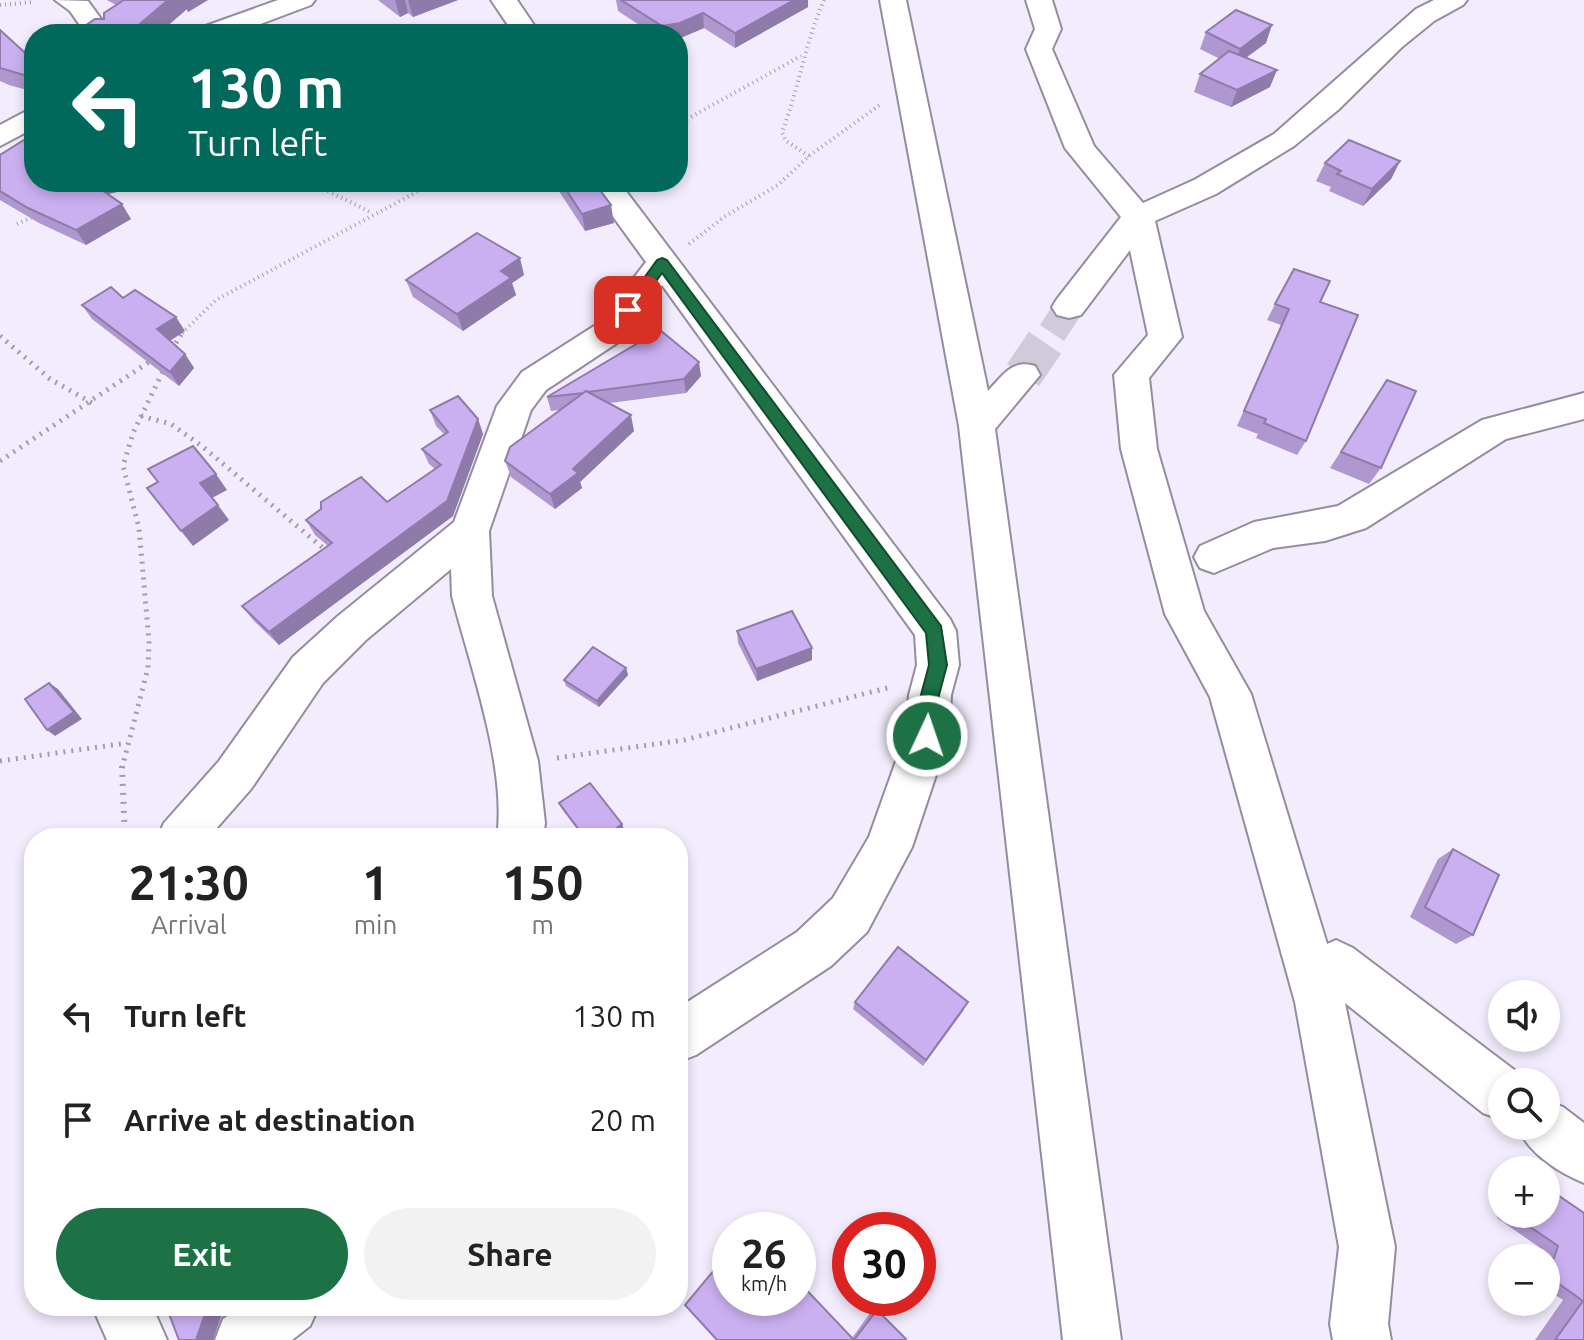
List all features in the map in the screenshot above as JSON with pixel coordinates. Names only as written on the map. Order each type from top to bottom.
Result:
[{"type":"street","points":[[236,24],[302,0]]},
{"type":"street","points":[[504,0],[520,24]]},
{"type":"street","points":[[893,0],[977,426],[1092,1340]]},
{"type":"street","points":[[1039,0],[1048,29],[1039,49],[1080,148],[1138,217],[1165,337],[1131,375],[1139,449],[1185,614],[1230,694],[1320,1002],[1367,1247],[1359,1324],[1362,1340]]},
{"type":"street","points":[[1069,307],[1138,217],[1205,187],[1284,140],[1328,104],[1393,41],[1425,15],[1454,0]]},
{"type":"street","points":[[56,1],[79,6],[92,24]]},
{"type":"street","points":[[0,137],[24,122]]},
{"type":"street","points":[[610,192],[935,631],[938,665],[927,736],[889,847],[850,915],[814,949],[688,1031]]},
{"type":"street","points":[[521,828],[516,761],[472,596],[470,531],[515,406],[534,381],[611,331],[662,263]]},
{"type":"street","points":[[977,426],[1023,375]]},
{"type":"street","points":[[1214,557],[1268,533],[1325,526],[1352,517],[1495,429],[1584,406]]},
{"type":"street","points":[[188,828],[235,775],[308,670],[387,599],[470,531]]},
{"type":"street","points":[[1336,965],[1488,1083]]},
{"type":"street","points":[[1560,1138],[1584,1156]]},
{"type":"street","points":[[126,1316],[138,1340]]},
{"type":"street","points":[[244,1340],[276,1316]]},
{"type":"path","points":[[809,156],[783,138],[797,93],[802,56],[824,0]]},
{"type":"path","points":[[0,5],[56,1]]},
{"type":"path","points":[[688,119],[802,56]]},
{"type":"path","points":[[662,263],[724,217],[778,185],[809,156],[869,111],[910,88]]},
{"type":"path","points":[[334,192],[373,214]]},
{"type":"path","points":[[124,828],[121,772],[148,668],[147,608],[139,528],[123,466],[141,416],[175,344],[196,315],[216,300],[416,192]]},
{"type":"path","points":[[17,224],[45,212]]},
{"type":"path","points":[[0,336],[50,379],[92,403]]},
{"type":"path","points":[[0,461],[92,403],[175,344]]},
{"type":"path","points":[[141,416],[171,424],[203,447],[280,514],[387,599]]},
{"type":"path","points":[[516,761],[613,755],[711,736],[890,687],[933,682]]},
{"type":"path","points":[[0,761],[127,743]]},
{"type":"building","points":[[124,0],[168,0],[140,24],[88,24],[95,19],[104,19],[104,13]]},
{"type":"building","points":[[621,0],[794,0],[735,33],[703,13],[680,23],[659,24]]},
{"type":"building","points":[[1236,10],[1272,25],[1240,49],[1206,32]]},
{"type":"building","points":[[0,30],[24,52],[24,75],[0,68]]},
{"type":"building","points":[[1229,51],[1277,70],[1237,90],[1200,74]]},
{"type":"building","points":[[24,140],[24,192],[105,192],[122,204],[76,230],[0,191],[0,155]]},
{"type":"building","points":[[1349,140],[1400,161],[1372,189],[1337,174],[1341,171],[1325,163]]},
{"type":"building","points":[[568,192],[601,192],[611,205],[582,214]]},
{"type":"building","points":[[477,233],[520,258],[501,271],[511,278],[457,314],[406,280]]},
{"type":"building","points":[[1294,269],[1330,281],[1320,302],[1358,315],[1306,441],[1244,411],[1289,309],[1275,304]]},
{"type":"building","points":[[111,287],[123,298],[135,290],[176,317],[157,329],[185,354],[170,372],[82,305]]},
{"type":"building","points":[[660,330],[699,362],[684,379],[547,397]]},
{"type":"building","points":[[1387,380],[1416,391],[1381,468],[1341,452]]},
{"type":"building","points":[[586,391],[631,415],[573,469],[578,473],[550,494],[505,461],[510,447]]},
{"type":"building","points":[[458,396],[478,419],[447,501],[269,632],[242,606],[332,543],[306,520],[321,509],[321,502],[361,477],[387,502],[441,465],[422,449],[448,432],[430,410]]},
{"type":"building","points":[[193,446],[216,474],[200,483],[218,505],[181,531],[147,488],[158,482],[148,469]]},
{"type":"building","points":[[792,611],[812,648],[756,669],[737,631]]},
{"type":"building","points":[[593,647],[626,668],[597,701],[564,680]]},
{"type":"building","points":[[49,683],[74,712],[47,730],[25,699]]},
{"type":"building","points":[[590,783],[622,824],[617,828],[578,828],[559,803]]},
{"type":"building","points":[[1453,849],[1499,875],[1473,935],[1425,907]]},
{"type":"building","points":[[898,947],[968,1002],[926,1060],[855,1002]]},
{"type":"building","points":[[1560,1197],[1584,1213],[1584,1340],[1555,1340],[1583,1301],[1560,1285],[1560,1244],[1555,1244],[1532,1228],[1560,1228]]},
{"type":"building","points":[[712,1273],[712,1316],[816,1316],[816,1300],[854,1340],[717,1340],[688,1308],[688,1301]]},
{"type":"building","points":[[170,1316],[206,1316],[196,1340],[179,1340]]},
{"type":"building","points":[[872,1316],[883,1316],[906,1339],[905,1340],[854,1340]]},
{"type":"tunnel","points":[[1052,333],[1069,307]]},
{"type":"tunnel","points":[[1023,375],[1053,331]]},
{"type":"route","points":[[628,310],[662,263],[935,631],[938,665],[930,695],[927,736]]}]
